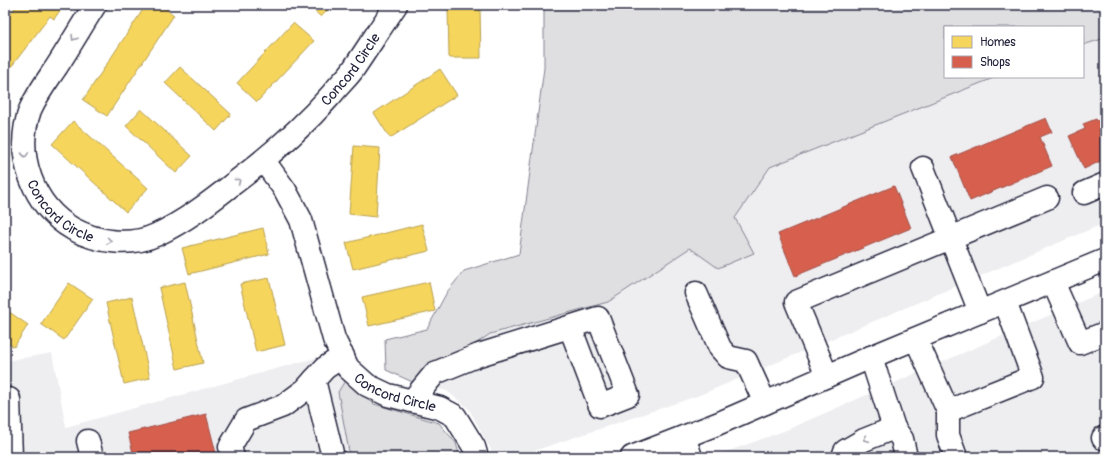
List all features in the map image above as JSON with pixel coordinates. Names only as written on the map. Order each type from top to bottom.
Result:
[{"type":"main road","name":"Concord Circle","points":[[95,5],[42,88],[30,111],[25,136],[26,163],[33,186],[47,208],[62,222],[82,234],[115,242],[135,242],[155,236],[181,222],[207,205],[264,161],[313,115],[351,72],[396,5]]},
{"type":"main road","name":"Concord Circle","points":[[264,161],[285,190],[301,220],[334,339],[348,368],[367,385],[388,395],[440,408],[455,416],[474,447],[477,457]]},
{"type":"main road","points":[[923,168],[980,312]]},
{"type":"main road","points":[[1084,193],[1105,184]]},
{"type":"main road","points":[[827,376],[796,302],[1047,198]]},
{"type":"main road","points":[[633,457],[688,447],[764,403],[1105,260]]},
{"type":"main road","points":[[1052,282],[1080,343],[1105,333]]},
{"type":"main road","points":[[696,293],[720,348],[728,357],[746,361],[764,403]]},
{"type":"main road","points":[[948,411],[1033,377],[1006,302]]},
{"type":"main road","points":[[412,400],[435,373],[478,354],[570,327]]},
{"type":"main road","points":[[916,339],[948,411],[948,435],[956,457]]},
{"type":"main road","points":[[233,457],[230,447],[246,420],[283,406],[306,389],[325,368],[342,356]]},
{"type":"main road","points":[[872,357],[894,428],[902,439],[906,457]]},
{"type":"main road","points":[[314,380],[333,457]]},
{"type":"main road","points":[[5,400],[9,399],[12,457]]},
{"type":"main road","points":[[843,457],[845,451],[864,440],[894,428]]},
{"type":"shaded area","points":[[544,5],[1105,5],[1105,38],[1084,45],[1084,26],[944,26],[944,78],[993,78],[770,167],[735,218],[754,253],[718,268],[690,248],[608,302],[490,334],[417,384],[386,370],[385,339],[427,329],[447,292],[464,271],[519,254],[544,68]]},
{"type":"shaded area","points":[[1105,38],[1105,223],[700,395],[516,457],[494,456],[469,409],[447,391],[417,384],[490,334],[608,302],[690,248],[718,268],[754,253],[735,218],[770,167],[993,78],[1084,78],[1084,45]]},
{"type":"shaded area","points":[[1105,291],[1105,447],[1080,457],[712,457],[784,431]]},
{"type":"shaded area","points":[[52,353],[66,427],[333,353],[346,379],[338,392],[350,457],[5,457],[5,361]]},
{"type":"shaded area","points":[[346,379],[374,404],[439,423],[456,443],[460,457],[350,457],[338,392]]},
{"type":"building: Homes","points":[[17,5],[64,5],[54,19],[50,16],[5,75],[5,21]]},
{"type":"building: Homes","points":[[146,5],[160,5],[174,15],[107,116],[83,100]]},
{"type":"building: Homes","points":[[308,5],[332,5],[321,17]]},
{"type":"building: Homes","points":[[456,5],[488,5],[488,8],[480,8],[481,58],[449,58],[448,9],[457,9]]},
{"type":"building: Homes","points":[[293,23],[314,41],[257,102],[237,83]]},
{"type":"building: Homes","points":[[180,67],[231,114],[216,131],[165,83]]},
{"type":"building: Homes","points":[[440,69],[457,95],[390,138],[374,113]]},
{"type":"building: Homes","points":[[141,109],[192,156],[176,173],[126,126]]},
{"type":"building: Homes","points":[[73,121],[148,188],[126,212],[52,144]]},
{"type":"building: Homes","points":[[354,146],[380,148],[376,217],[349,214]]},
{"type":"building: Homes","points":[[422,224],[429,251],[353,269],[346,243]]},
{"type":"building: Homes","points":[[263,228],[269,254],[189,274],[182,248]]},
{"type":"building: Homes","points":[[269,278],[285,345],[256,352],[240,284]]},
{"type":"building: Homes","points":[[185,282],[203,363],[177,369],[159,288]]},
{"type":"building: Homes","points":[[429,282],[435,311],[369,326],[362,297]]},
{"type":"building: Homes","points":[[69,283],[93,299],[64,340],[41,324]]},
{"type":"building: Homes","points":[[132,297],[150,378],[124,384],[106,303]]},
{"type":"building: Homes","points":[[5,309],[28,325],[14,347],[5,341]]},
{"type":"building: Shops","points":[[1046,118],[1052,132],[1040,137],[1052,166],[970,201],[952,157]]},
{"type":"building: Shops","points":[[1105,118],[1105,159],[1084,169],[1069,136],[1085,129],[1083,124],[1096,119],[1097,121]]},
{"type":"building: Shops","points":[[894,186],[911,228],[795,276],[778,234]]},
{"type":"building: Shops","points":[[206,414],[217,457],[134,457],[128,433]]}]
